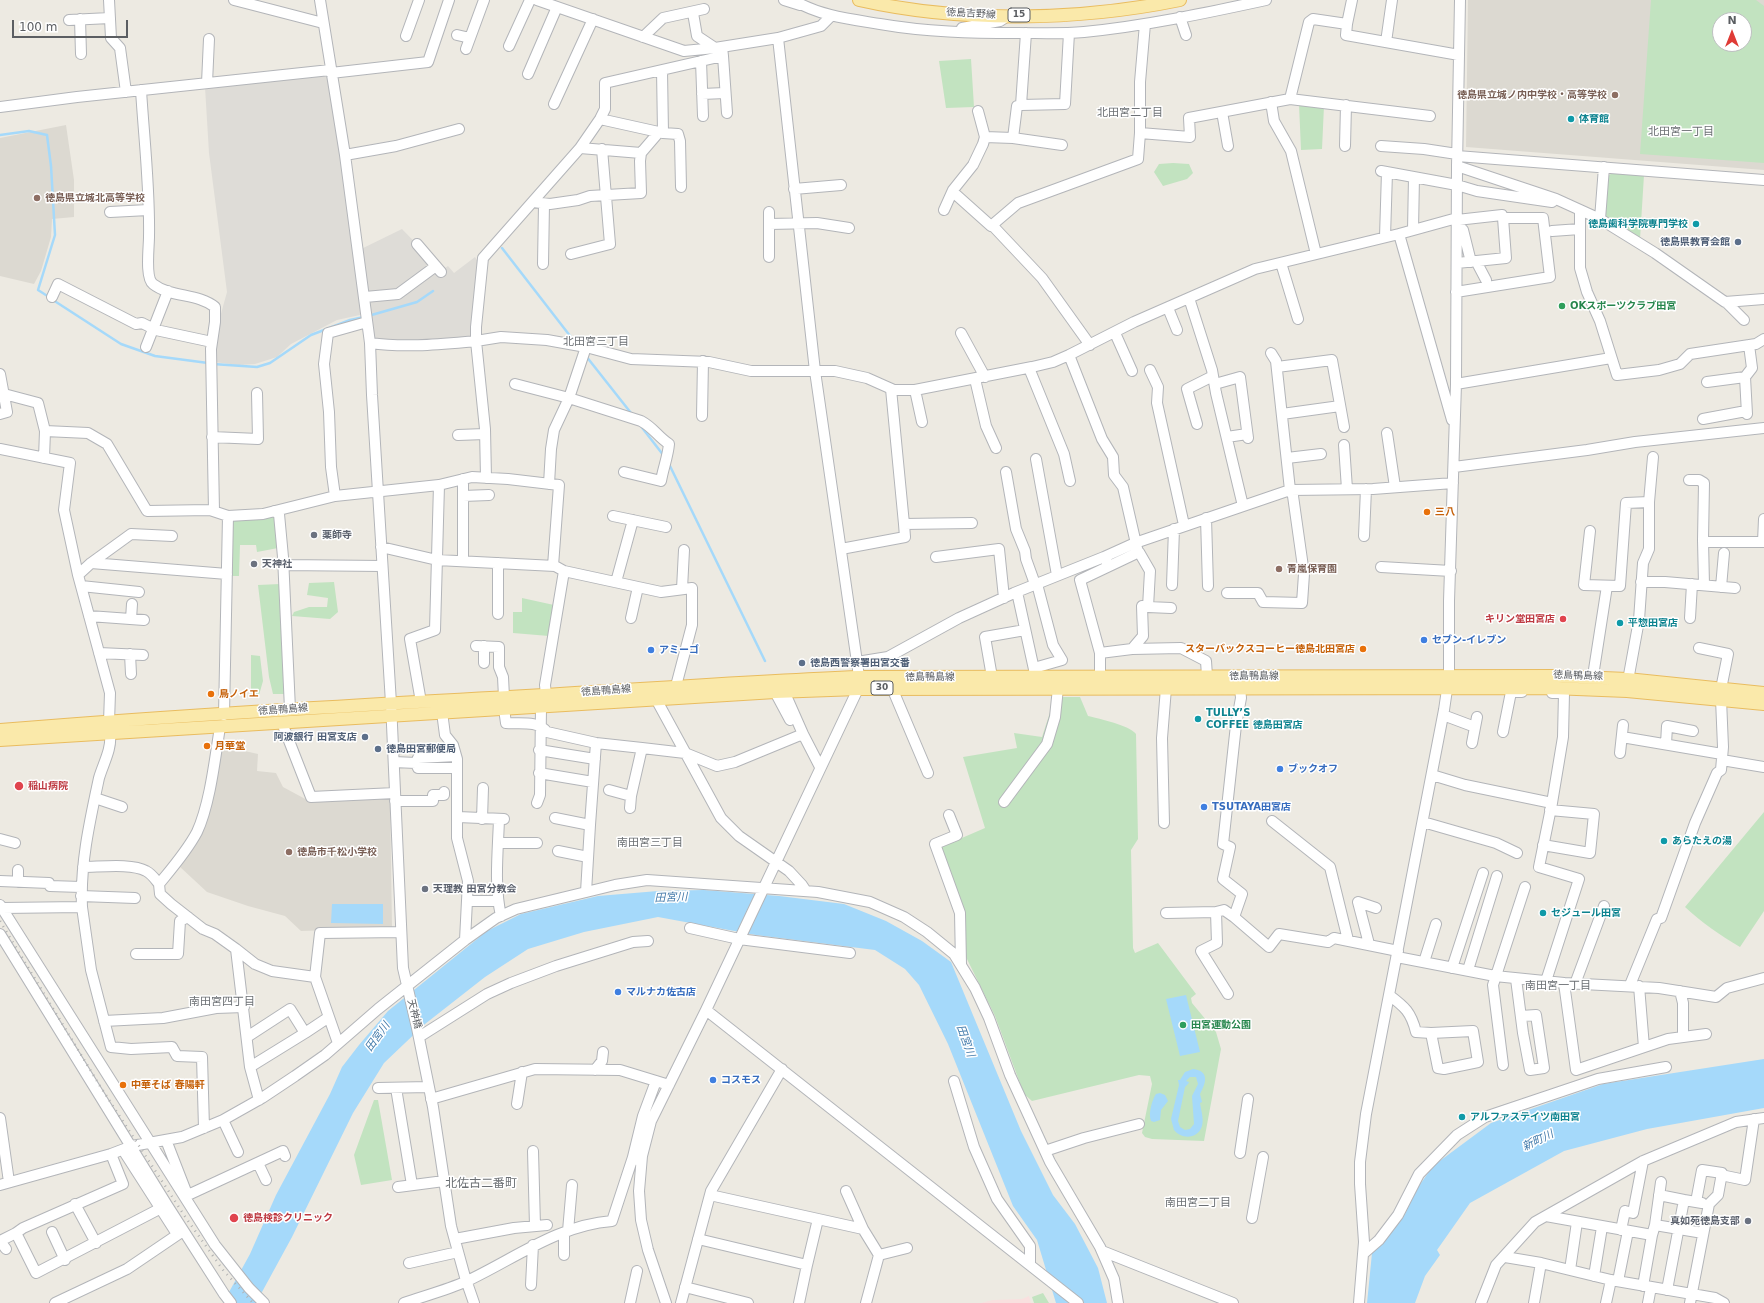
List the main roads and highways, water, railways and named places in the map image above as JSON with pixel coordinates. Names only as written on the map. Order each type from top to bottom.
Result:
[{"type":"main road","name":"徳島吉野線","points":[[859,0],[933,12],[1046,16],[1128,10],[1180,0]]},
{"type":"main road","name":"徳島鴨島線","points":[[0,740],[224,714],[290,709],[421,702],[504,703],[541,707],[656,699],[676,692],[992,677],[1034,672],[1100,682],[1166,688],[1240,688],[1593,676],[1627,685]]},
{"type":"main road","name":"徳島鴨島線","points":[[0,730],[220,727],[442,712],[546,695],[676,692],[780,692],[858,683],[892,688],[1058,688],[1100,682],[1207,676],[1448,681],[1552,688],[1627,685],[1721,694],[1764,693]]},
{"type":"main road","name":"徳島鴨島線","points":[[1721,694],[1764,704]]},
{"type":"water","name":"田宮川","points":[[704,890],[779,896],[844,904],[886,921],[922,941],[951,962],[1021,1131],[1053,1195],[1075,1224],[1098,1268],[1107,1303],[1056,1303],[1037,1240],[1013,1206],[948,1044],[919,985],[905,969],[875,950],[756,935],[658,917],[584,932],[528,949],[485,977],[425,1024],[384,1063],[353,1113],[292,1237],[256,1303],[223,1303],[250,1254],[276,1195],[330,1094],[342,1067],[388,1011],[487,931],[521,914],[598,896],[658,891]]},
{"type":"water","points":[[332,904],[383,904],[383,924],[331,923]]},
{"type":"water","name":"田宮運動公園","points":[[1186,995],[1200,1052],[1180,1056],[1166,999]]},
{"type":"water","name":"新町川","points":[[1764,1059],[1764,1108],[1647,1129],[1564,1151],[1470,1203],[1437,1250],[1440,1255],[1425,1276],[1415,1303],[1367,1303],[1372,1253],[1405,1214],[1416,1190],[1433,1166],[1491,1123],[1603,1084]]},
{"type":"water","points":[[1193,1069],[1198,1070],[1202,1072],[1205,1078],[1204,1086],[1200,1094],[1203,1123],[1197,1134],[1190,1137],[1185,1137],[1177,1133],[1174,1130],[1171,1119],[1179,1085],[1178,1080],[1180,1080],[1185,1072]],"holes":[[[1190,1077],[1196,1077],[1198,1084],[1192,1096],[1194,1124],[1190,1129],[1185,1130],[1180,1127],[1178,1121],[1185,1087],[1189,1082],[1186,1081]]]},
{"type":"water","points":[[1160,1093],[1165,1095],[1168,1101],[1161,1110],[1160,1120],[1154,1122],[1151,1121],[1150,1118],[1151,1107],[1156,1094]]},
{"type":"waterway","points":[[0,135],[29,131],[47,135],[51,166],[55,235],[38,290],[49,297]]},
{"type":"waterway","points":[[502,248],[574,341]]},
{"type":"waterway","points":[[368,316],[417,302],[433,291]]},
{"type":"waterway","points":[[53,300],[121,344],[155,356],[208,363]]},
{"type":"waterway","points":[[213,364],[257,367],[270,363],[311,335],[350,320],[364,317]]},
{"type":"waterway","points":[[586,356],[631,413]]},
{"type":"waterway","points":[[640,425],[664,456]]},
{"type":"waterway","points":[[669,464],[765,661]]},
{"type":"railway","points":[[0,921],[100,1086],[186,1218],[223,1270],[253,1303]]},
{"type":"place","name":"徳島県立城ノ内中学校・高等学校","points":[[1615,95]]},
{"type":"place","name":"体育館","points":[[1571,119]]},
{"type":"place","name":"徳島県立城北高等学校","points":[[37,198]]},
{"type":"place","name":"徳島歯科学院専門学校","points":[[1696,224]]},
{"type":"place","name":"徳島県教育会館","points":[[1738,242]]},
{"type":"place","name":"OKスポーツクラブ田宮","points":[[1562,306]]},
{"type":"place","name":"三八","points":[[1427,512]]},
{"type":"place","name":"薬師寺","points":[[314,535]]},
{"type":"place","name":"天神社","points":[[254,564]]},
{"type":"place","name":"青嵐保育園","points":[[1279,569]]},
{"type":"place","name":"キリン堂田宮店","points":[[1563,619]]},
{"type":"place","name":"平惣田宮店","points":[[1620,623]]},
{"type":"place","name":"セブン-イレブン","points":[[1424,640]]},
{"type":"place","name":"スターバックスコーヒー徳島北田宮店","points":[[1363,649]]},
{"type":"place","name":"アミーゴ","points":[[651,650]]},
{"type":"place","name":"徳島西警察署田宮交番","points":[[802,663]]},
{"type":"place","name":"鳥ノイエ","points":[[211,694]]},
{"type":"place","name":"TULLY’S COFFEE 徳島田宮店","points":[[1198,719]]},
{"type":"place","name":"阿波銀行 田宮支店","points":[[365,737]]},
{"type":"place","name":"月華堂","points":[[207,746]]},
{"type":"place","name":"徳島田宮郵便局","points":[[378,749]]},
{"type":"place","name":"ブックオフ","points":[[1280,769]]},
{"type":"place","name":"稲山病院","points":[[19,786]]},
{"type":"place","name":"TSUTAYA田宮店","points":[[1204,807]]},
{"type":"place","name":"あらたえの湯","points":[[1664,841]]},
{"type":"place","name":"徳島市千松小学校","points":[[289,852]]},
{"type":"place","name":"天理教 田宮分教会","points":[[425,889]]},
{"type":"place","name":"セジュール田宮","points":[[1543,913]]},
{"type":"place","name":"マルナカ佐古店","points":[[618,992]]},
{"type":"place","name":"田宮運動公園","points":[[1183,1025]]},
{"type":"place","name":"コスモス","points":[[713,1080]]},
{"type":"place","name":"中華そば 春陽軒","points":[[123,1085]]},
{"type":"place","name":"アルファステイツ南田宮","points":[[1462,1117]]},
{"type":"place","name":"徳島検診クリニック","points":[[234,1218]]},
{"type":"place","name":"真如苑徳島支部","points":[[1748,1221]]},
{"type":"district","name":"北田宮二丁目","points":[[1130,113]]},
{"type":"district","name":"北田宮一丁目","points":[[1681,132]]},
{"type":"district","name":"北田宮三丁目","points":[[596,342]]},
{"type":"district","name":"南田宮三丁目","points":[[650,843]]},
{"type":"district","name":"南田宮一丁目","points":[[1558,986]]},
{"type":"district","name":"南田宮四丁目","points":[[222,1002]]},
{"type":"district","name":"北佐古二番町","points":[[481,1184]]},
{"type":"district","name":"南田宮二丁目","points":[[1198,1203]]}]
